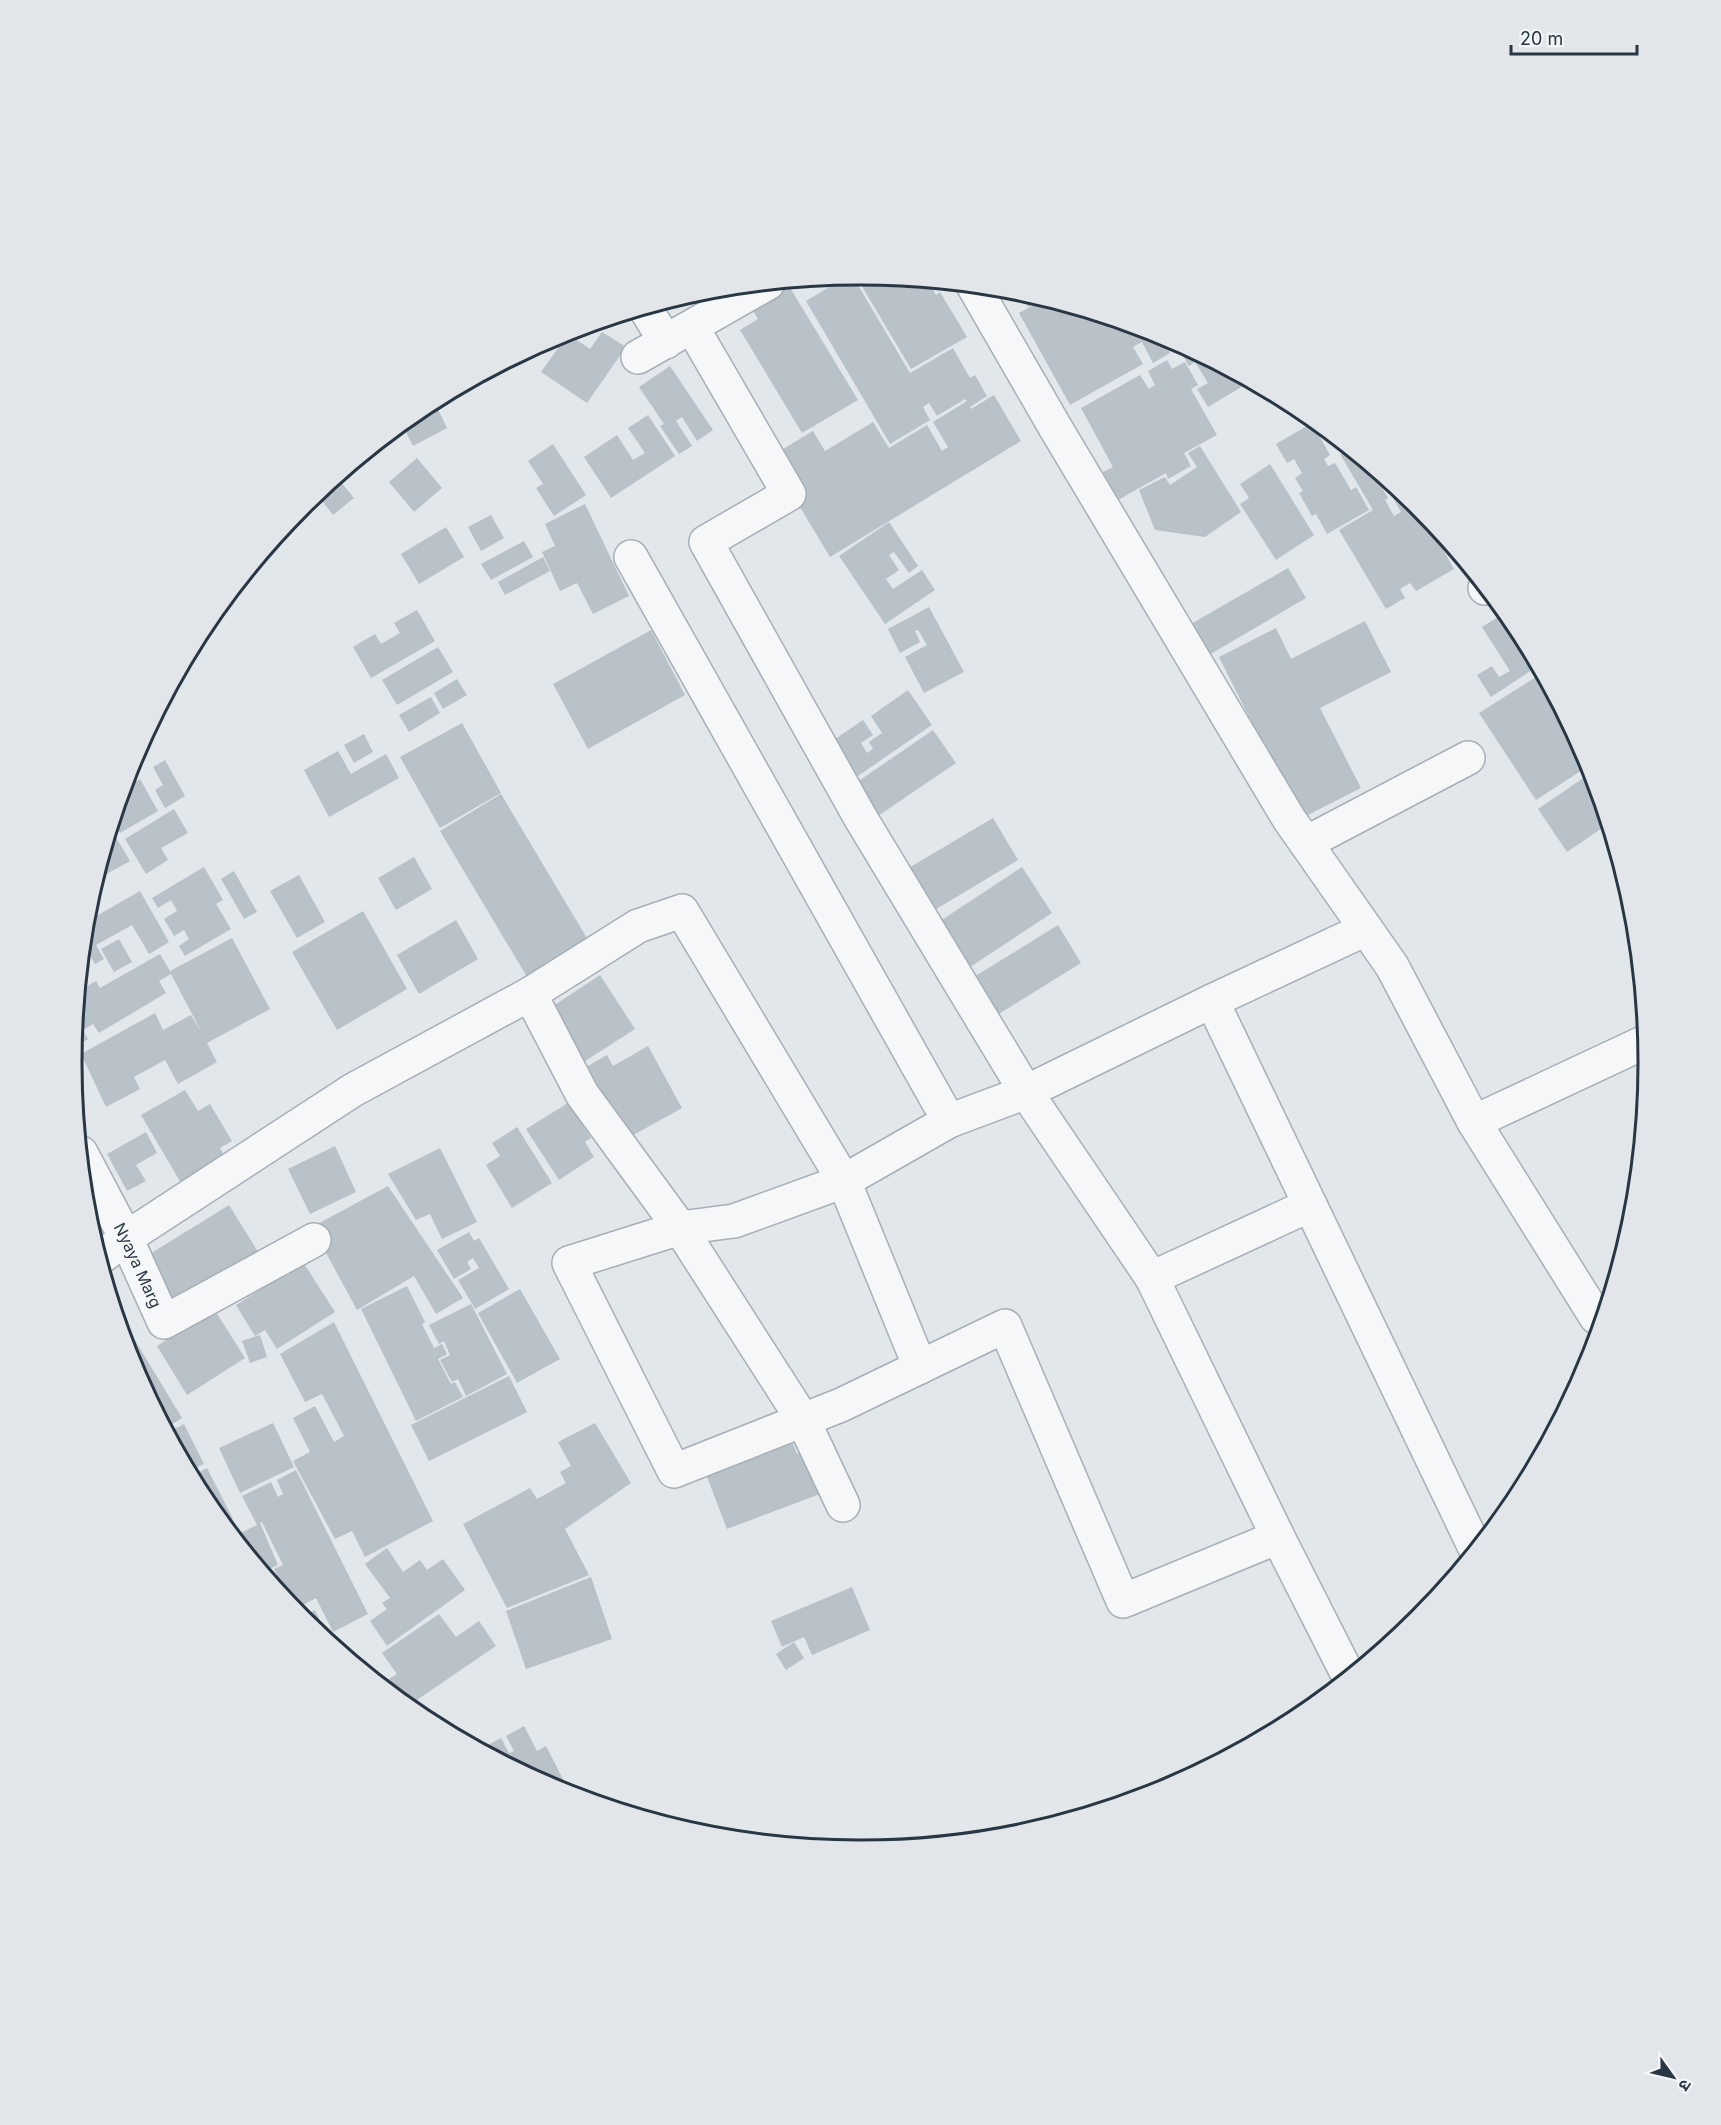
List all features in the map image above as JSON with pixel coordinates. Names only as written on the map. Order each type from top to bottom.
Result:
[{"type":"street","points":[[665,342],[752,292]]},
{"type":"street","points":[[978,294],[1289,819],[1392,966],[1474,1122],[1596,1316]]},
{"type":"street","points":[[649,314],[665,342],[789,494],[706,542],[860,818],[1026,1092],[1152,1278],[1346,1670]]},
{"type":"street","points":[[631,557],[949,1121]]},
{"type":"street","points":[[1306,843],[1468,758]]},
{"type":"street","points":[[106,1253],[353,1090],[530,994],[638,926],[682,911],[844,1181],[920,1367]]},
{"type":"street","points":[[1278,1537],[1123,1601],[1005,1326],[841,1405],[674,1472],[569,1263],[680,1228],[734,1221],[844,1181],[949,1121],[1026,1092],[1366,929]]},
{"type":"street","points":[[530,994],[582,1094],[680,1228],[803,1420],[843,1505]]},
{"type":"street","points":[[1212,1001],[1472,1543]]},
{"type":"street","points":[[1474,1122],[1638,1045]]},
{"type":"street","name":"Nyaya Marg","points":[[90,1170],[126,1238],[164,1322],[314,1240]]},
{"type":"street","points":[[1152,1278],[1310,1205]]},
{"type":"building","points":[[858,285],[910,373],[953,348],[970,378],[975,375],[987,396],[970,407],[971,409],[994,395],[1021,441],[830,557],[770,457],[813,431],[825,451],[873,422],[889,448],[927,425],[942,451],[948,447],[933,422],[967,401],[965,399],[937,416],[929,403],[923,407],[930,420],[890,444],[806,301],[832,286]]},
{"type":"building","points":[[861,285],[932,288],[936,295],[940,292],[967,337],[911,369]]},
{"type":"building","points":[[785,288],[790,288],[858,400],[802,433],[740,330],[758,319],[752,309]]},
{"type":"building","points":[[1035,304],[1062,311],[1158,344],[1167,348],[1170,353],[1153,363],[1142,342],[1133,347],[1143,364],[1070,405],[1019,313]]},
{"type":"building","points":[[602,332],[626,347],[587,403],[541,372],[560,345],[576,339],[590,349]]},
{"type":"building","points":[[1182,355],[1243,386],[1208,407],[1197,389],[1208,383],[1195,362],[1189,366]]},
{"type":"building","points":[[1167,360],[1172,369],[1185,362],[1198,385],[1191,389],[1217,435],[1184,453],[1191,466],[1168,479],[1166,473],[1118,500],[1103,472],[1113,467],[1081,408],[1140,375],[1149,389],[1155,385],[1148,371]]},
{"type":"building","points":[[670,366],[713,430],[697,441],[682,417],[676,421],[692,446],[679,454],[660,426],[664,424],[639,387]]},
{"type":"building","points":[[438,410],[447,428],[413,446],[406,432]]},
{"type":"building","points":[[648,415],[675,456],[611,498],[584,457],[617,435],[633,460],[645,453],[628,428]]},
{"type":"building","points":[[1307,426],[1318,434],[1330,455],[1324,459],[1328,466],[1335,463],[1351,490],[1356,487],[1369,510],[1327,534],[1316,514],[1312,516],[1299,493],[1303,491],[1295,478],[1302,473],[1294,459],[1287,463],[1276,444]]},
{"type":"building","points":[[553,444],[586,495],[554,516],[536,488],[543,484],[528,461]]},
{"type":"building","points":[[1200,446],[1241,512],[1205,537],[1155,530],[1139,490],[1165,477],[1170,485],[1197,467],[1188,453]]},
{"type":"building","points":[[1343,453],[1380,484],[1388,498],[1385,500],[1394,516],[1401,512],[1393,496],[1411,512],[1440,545],[1454,569],[1416,591],[1410,583],[1400,589],[1405,598],[1386,609],[1339,530],[1373,510],[1340,454]]},
{"type":"building","points":[[417,458],[442,488],[414,512],[389,482]]},
{"type":"building","points":[[1270,464],[1314,535],[1276,560],[1240,504],[1249,498],[1240,484]]},
{"type":"building","points":[[342,483],[354,498],[333,515],[322,501]]},
{"type":"building","points":[[585,504],[629,596],[593,614],[577,583],[560,591],[542,552],[555,546],[545,524]]},
{"type":"building","points":[[491,515],[504,538],[481,551],[468,527]]},
{"type":"building","points":[[889,522],[918,566],[909,573],[894,552],[889,555],[899,570],[886,579],[893,589],[922,570],[935,590],[885,624],[839,556]]},
{"type":"building","points":[[446,527],[464,557],[419,584],[401,554]]},
{"type":"building","points":[[524,541],[533,557],[491,580],[481,564]]},
{"type":"building","points":[[543,557],[550,571],[505,595],[498,582]]},
{"type":"building","points":[[1288,568],[1306,598],[1202,659],[1184,628]]},
{"type":"building","points":[[929,607],[964,672],[924,693],[905,657],[927,645],[918,630],[915,631],[920,642],[900,653],[888,629]]},
{"type":"building","points":[[417,610],[435,641],[371,678],[353,647],[375,634],[381,644],[400,633],[394,623]]},
{"type":"building","points":[[1498,617],[1532,670],[1491,697],[1477,675],[1492,666],[1499,677],[1510,671],[1482,627]]},
{"type":"building","points":[[1365,621],[1391,672],[1320,708],[1361,788],[1300,819],[1219,657],[1276,628],[1291,659]]},
{"type":"building","points":[[651,630],[685,695],[588,749],[553,684]]},
{"type":"building","points":[[438,647],[453,672],[397,705],[382,680]]},
{"type":"building","points":[[1536,677],[1558,718],[1581,771],[1536,800],[1479,713]]},
{"type":"building","points":[[457,679],[467,695],[443,709],[434,693]]},
{"type":"building","points":[[908,690],[932,725],[852,780],[828,744],[863,720],[873,735],[861,743],[867,753],[873,749],[869,742],[882,733],[871,716]]},
{"type":"building","points":[[431,697],[440,713],[409,732],[399,715]]},
{"type":"building","points":[[462,723],[501,793],[440,828],[400,757]]},
{"type":"building","points":[[933,730],[956,763],[872,820],[850,787]]},
{"type":"building","points":[[364,734],[373,752],[354,763],[344,745]]},
{"type":"building","points":[[338,751],[351,774],[386,754],[399,778],[329,817],[304,770]]},
{"type":"building","points":[[165,760],[185,796],[165,808],[155,790],[163,785],[153,767]]},
{"type":"building","points":[[1584,778],[1602,828],[1567,852],[1538,809]]},
{"type":"building","points":[[140,779],[158,811],[120,833],[118,830],[136,782]]},
{"type":"building","points":[[501,794],[591,945],[530,982],[440,831]]},
{"type":"building","points":[[174,809],[188,833],[161,848],[168,860],[146,874],[125,839]]},
{"type":"building","points":[[993,818],[1018,860],[928,914],[902,872]]},
{"type":"building","points":[[116,838],[130,861],[106,874]]},
{"type":"building","points":[[414,857],[432,889],[396,910],[378,878]]},
{"type":"building","points":[[204,867],[223,900],[216,904],[231,929],[185,956],[179,946],[189,939],[184,930],[174,936],[164,919],[177,911],[171,900],[158,908],[152,898]]},
{"type":"building","points":[[1022,867],[1052,913],[964,971],[934,925]]},
{"type":"building","points":[[234,871],[257,912],[244,919],[221,879]]},
{"type":"building","points":[[299,875],[325,922],[297,938],[270,891]]},
{"type":"building","points":[[140,891],[169,942],[149,954],[132,925],[96,945],[104,959],[95,964],[90,955],[96,916]]},
{"type":"building","points":[[363,911],[407,989],[337,1030],[292,952]]},
{"type":"building","points":[[456,920],[478,959],[419,994],[397,955]]},
{"type":"building","points":[[1058,925],[1081,963],[997,1015],[974,977]]},
{"type":"building","points":[[232,938],[270,1009],[207,1043],[217,1062],[178,1084],[165,1060],[134,1077],[140,1089],[106,1107],[82,1053],[155,1013],[163,1030],[191,1015],[203,1035],[171,974],[159,981],[166,993],[99,1033],[93,1024],[83,1030],[86,987],[96,981],[100,988],[160,954],[170,971]]},
{"type":"building","points":[[119,939],[132,962],[114,972],[101,949]]},
{"type":"building","points":[[600,975],[635,1029],[579,1065],[544,1012]]},
{"type":"building","points":[[83,1030],[88,1039],[83,1042]]},
{"type":"building","points":[[648,1046],[682,1108],[619,1143],[579,1071],[607,1055],[613,1066]]},
{"type":"building","points":[[185,1090],[198,1111],[210,1104],[232,1141],[220,1148],[228,1163],[184,1188],[141,1115]]},
{"type":"building","points":[[568,1103],[591,1138],[585,1142],[594,1157],[559,1180],[526,1129]]},
{"type":"building","points":[[517,1127],[552,1183],[512,1208],[486,1165],[500,1156],[492,1143]]},
{"type":"building","points":[[146,1132],[157,1153],[136,1165],[146,1181],[127,1191],[107,1154]]},
{"type":"building","points":[[335,1146],[356,1192],[310,1214],[288,1169]]},
{"type":"building","points":[[440,1148],[477,1222],[442,1239],[430,1214],[416,1220],[388,1174]]},
{"type":"building","points":[[388,1186],[463,1298],[436,1314],[414,1276],[357,1310],[312,1227]]},
{"type":"building","points":[[229,1205],[260,1255],[177,1307],[145,1257]]},
{"type":"building","points":[[101,1232],[118,1261],[110,1266]]},
{"type":"building","points":[[469,1232],[474,1241],[479,1238],[509,1289],[475,1309],[458,1280],[479,1268],[473,1258],[467,1262],[471,1269],[454,1279],[437,1250]]},
{"type":"building","points":[[303,1262],[335,1312],[277,1349],[265,1330],[255,1336],[236,1305]]},
{"type":"building","points":[[407,1286],[425,1322],[422,1324],[434,1348],[442,1344],[447,1354],[438,1359],[451,1384],[455,1382],[463,1397],[416,1421],[361,1309]]},
{"type":"building","points":[[520,1289],[560,1359],[517,1383],[478,1313]]},
{"type":"building","points":[[471,1304],[507,1374],[466,1396],[458,1379],[452,1382],[440,1360],[450,1355],[444,1341],[439,1344],[429,1325]]},
{"type":"building","points":[[214,1309],[245,1358],[187,1395],[157,1346]]},
{"type":"building","points":[[334,1322],[433,1521],[365,1557],[352,1531],[335,1539],[293,1461],[310,1452],[293,1418],[315,1406],[334,1442],[344,1436],[322,1394],[305,1402],[280,1354]]},
{"type":"building","points":[[260,1335],[267,1357],[250,1363],[242,1341]]},
{"type":"building","points":[[134,1338],[182,1418],[172,1424]]},
{"type":"building","points":[[509,1376],[527,1412],[429,1461],[411,1425]]},
{"type":"building","points":[[273,1423],[294,1467],[240,1493],[219,1448]]},
{"type":"building","points":[[595,1423],[631,1483],[565,1529],[589,1575],[507,1608],[463,1524],[530,1488],[537,1499],[566,1483],[560,1472],[571,1466],[558,1442]]},
{"type":"building","points":[[184,1424],[204,1464],[197,1467],[175,1429]]},
{"type":"building","points":[[788,1430],[797,1454],[804,1451],[820,1494],[727,1529],[702,1464]]},
{"type":"building","points":[[207,1468],[233,1519],[214,1495],[200,1472]]},
{"type":"building","points":[[296,1470],[368,1614],[333,1632],[316,1598],[303,1605],[278,1577],[274,1569],[283,1565],[262,1522],[260,1523],[278,1565],[270,1568],[241,1533],[257,1525],[242,1496],[271,1482],[278,1497],[283,1494],[277,1480]]},
{"type":"building","points":[[387,1548],[403,1572],[420,1560],[427,1570],[443,1559],[465,1590],[387,1646],[370,1621],[387,1609],[382,1603],[390,1598],[365,1564]]},
{"type":"building","points":[[591,1577],[612,1639],[526,1669],[506,1611]]},
{"type":"building","points":[[852,1587],[870,1630],[812,1655],[804,1637],[782,1647],[771,1621]]},
{"type":"building","points":[[315,1610],[321,1623],[310,1613]]},
{"type":"building","points":[[439,1614],[456,1637],[479,1621],[496,1646],[416,1701],[392,1684],[389,1679],[397,1674],[382,1653]]},
{"type":"building","points":[[794,1642],[804,1658],[786,1670],[776,1654]]},
{"type":"building","points":[[524,1726],[537,1751],[546,1746],[564,1781],[488,1745],[501,1738],[509,1753],[514,1751],[506,1736]]}]
